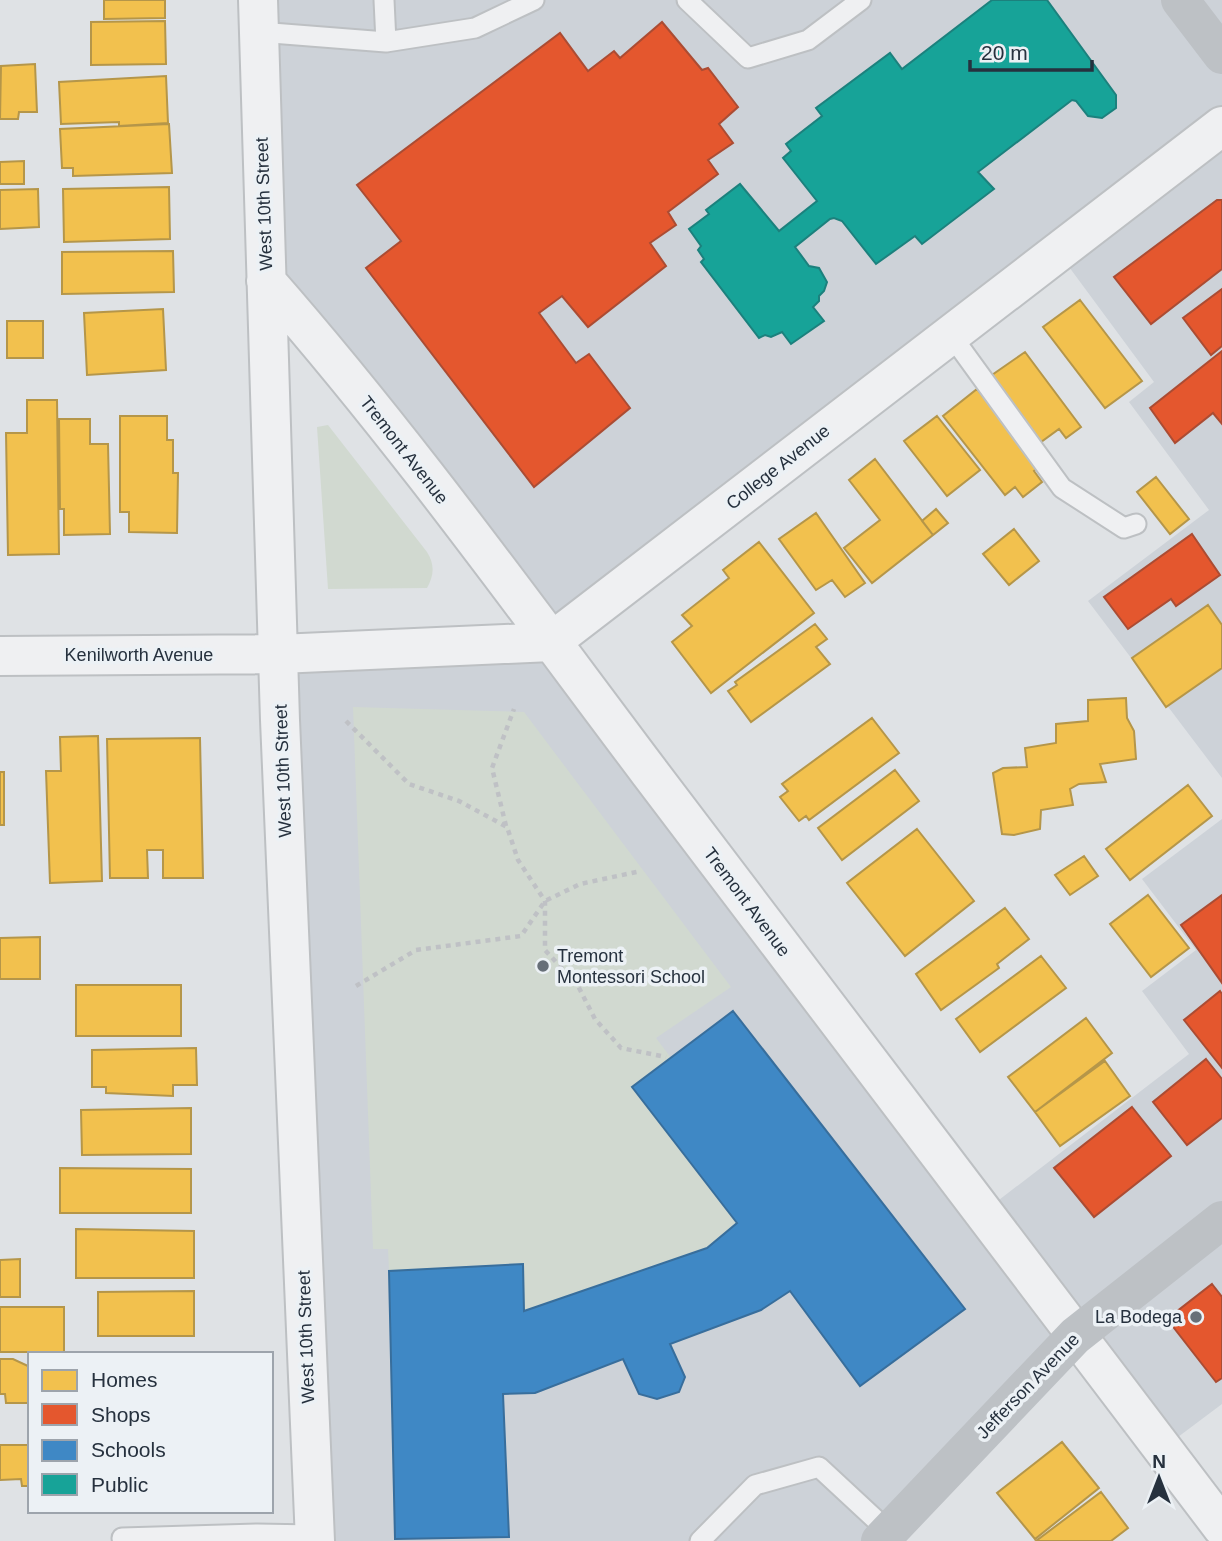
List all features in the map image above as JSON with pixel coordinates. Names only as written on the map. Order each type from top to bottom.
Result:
[{"type":"street","points":[[1180,0],[1222,55]]},
{"type":"street","name":"West 10th Street","points":[[258,16],[279,654],[315,1538]]},
{"type":"street","name":"College Avenue","points":[[551,642],[1222,126]]},
{"type":"street","name":"Tremont Avenue","points":[[266,281],[331,356],[551,642],[1222,1527]]},
{"type":"street","points":[[279,654],[551,642]]},
{"type":"street","name":"Kenilworth Avenue","points":[[0,656],[279,654]]},
{"type":"street","name":"Jefferson Avenue","points":[[884,1536],[1075,1336],[1222,1220]]},
{"type":"lane","points":[[384,0],[386,42]]},
{"type":"lane","points":[[258,16],[386,42],[475,28],[534,0]]},
{"type":"lane","points":[[687,0],[748,58],[808,40],[861,0]]},
{"type":"lane","points":[[951,335],[1062,488],[1124,528],[1136,524]]},
{"type":"lane","points":[[700,1541],[755,1485],[819,1467],[884,1536]]},
{"type":"lane","points":[[122,1538],[257,1534],[315,1538]]},
{"type":"path","points":[[514,709],[492,768],[518,860],[545,901],[545,950],[578,986],[595,1019],[621,1048],[666,1057]]},
{"type":"path","points":[[346,721],[409,785],[459,801],[507,827]]},
{"type":"path","points":[[356,986],[416,950],[521,936],[545,901],[580,884],[641,871]]},
{"type":"shaded area","points":[[258,0],[1222,0],[1222,778],[1088,601],[1209,510],[1129,402],[1154,382],[1058,252],[551,642],[982,1213],[1189,1054],[1142,991],[1196,950],[1142,879],[1222,819],[1222,1404],[1162,1449],[1075,1337],[880,1541],[315,1541],[279,654],[550,642],[266,281]]},
{"type":"shaded area","points":[[328,425],[427,552],[433,570],[427,588],[328,589],[317,427]]},
{"type":"shaded area","points":[[353,707],[524,712],[731,987],[656,1038],[671,1058],[632,1087],[737,1223],[707,1248],[524,1311],[523,1264],[389,1271],[388,1249],[373,1249]]},
{"type":"building: Homes","points":[[104,0],[165,0],[165,18],[104,19]]},
{"type":"building: Homes","points":[[165,21],[166,64],[91,65],[91,22]]},
{"type":"building: Homes","points":[[35,64],[37,112],[19,112],[18,119],[0,119],[1,66]]},
{"type":"building: Homes","points":[[166,76],[168,123],[119,126],[119,122],[61,124],[59,82]]},
{"type":"building: Homes","points":[[169,124],[172,173],[73,176],[73,168],[62,168],[60,129]]},
{"type":"building: Homes","points":[[24,161],[24,184],[0,184],[0,162]]},
{"type":"building: Homes","points":[[169,187],[170,239],[64,242],[63,189]]},
{"type":"building: Homes","points":[[38,189],[39,227],[0,229],[0,190]]},
{"type":"building: Homes","points":[[173,251],[174,292],[62,294],[62,252]]},
{"type":"building: Homes","points":[[1080,300],[1142,381],[1105,408],[1043,327]]},
{"type":"building: Homes","points":[[163,309],[166,370],[87,375],[84,313]]},
{"type":"building: Homes","points":[[7,321],[43,321],[43,358],[7,358]]},
{"type":"building: Homes","points":[[1025,352],[1081,427],[1066,438],[1059,429],[1041,442],[992,375]]},
{"type":"building: Homes","points":[[977,389],[1039,467],[1034,471],[1042,482],[1023,497],[1015,487],[1005,495],[943,416]]},
{"type":"building: Homes","points":[[27,400],[57,400],[59,554],[8,555],[6,433],[27,433]]},
{"type":"building: Homes","points":[[120,416],[167,416],[167,440],[173,440],[173,473],[178,473],[177,533],[129,532],[129,512],[120,512]]},
{"type":"building: Homes","points":[[937,416],[980,470],[947,496],[904,441]]},
{"type":"building: Homes","points":[[59,419],[90,419],[90,444],[108,444],[110,534],[64,535],[64,509],[60,509]]},
{"type":"building: Homes","points":[[875,459],[933,535],[872,583],[844,548],[880,520],[849,480]]},
{"type":"building: Homes","points":[[1156,477],[1189,519],[1170,534],[1137,492]]},
{"type":"building: Homes","points":[[936,509],[948,523],[933,535],[922,521]]},
{"type":"building: Homes","points":[[816,513],[865,583],[845,597],[832,580],[816,590],[779,539]]},
{"type":"building: Homes","points":[[1014,529],[1039,561],[1009,585],[983,554]]},
{"type":"building: Homes","points":[[759,542],[814,613],[711,693],[672,642],[692,626],[682,615],[729,578],[723,570]]},
{"type":"building: Homes","points":[[1208,605],[1222,625],[1222,668],[1166,707],[1132,658]]},
{"type":"building: Homes","points":[[815,624],[827,639],[816,647],[830,664],[751,722],[728,691],[737,685],[735,682]]},
{"type":"building: Homes","points":[[1126,698],[1127,718],[1134,731],[1136,759],[1100,764],[1106,782],[1079,784],[1070,789],[1073,805],[1041,810],[1040,829],[1014,835],[1002,834],[993,773],[1003,768],[1027,767],[1025,748],[1056,743],[1056,724],[1088,721],[1088,700]]},
{"type":"building: Homes","points":[[872,718],[899,753],[809,820],[806,816],[799,821],[780,797],[788,791],[782,784]]},
{"type":"building: Homes","points":[[98,736],[102,881],[50,883],[46,771],[61,771],[60,737]]},
{"type":"building: Homes","points":[[200,738],[203,878],[163,878],[163,850],[147,850],[148,878],[110,878],[107,739]]},
{"type":"building: Homes","points":[[895,770],[919,801],[842,860],[818,828]]},
{"type":"building: Homes","points":[[0,772],[4,772],[4,825],[0,825]]},
{"type":"building: Homes","points":[[1188,785],[1212,816],[1130,880],[1106,849]]},
{"type":"building: Homes","points":[[917,829],[974,901],[905,956],[847,883]]},
{"type":"building: Homes","points":[[1084,856],[1098,876],[1070,895],[1055,875]]},
{"type":"building: Homes","points":[[1148,895],[1189,948],[1151,977],[1110,924]]},
{"type":"building: Homes","points":[[1005,908],[1029,939],[997,964],[999,968],[941,1010],[916,974]]},
{"type":"building: Homes","points":[[40,937],[40,979],[0,979],[0,938]]},
{"type":"building: Homes","points":[[1041,956],[1066,988],[980,1052],[956,1019]]},
{"type":"building: Homes","points":[[76,985],[181,985],[181,1036],[76,1036]]},
{"type":"building: Homes","points":[[1086,1018],[1112,1053],[1035,1112],[1008,1077]]},
{"type":"building: Homes","points":[[196,1048],[197,1085],[173,1085],[173,1096],[106,1093],[106,1087],[92,1087],[92,1050]]},
{"type":"building: Homes","points":[[1105,1061],[1130,1096],[1060,1146],[1035,1112]]},
{"type":"building: Homes","points":[[191,1108],[191,1154],[82,1155],[81,1110]]},
{"type":"building: Homes","points":[[60,1168],[191,1169],[191,1213],[60,1213]]},
{"type":"building: Homes","points":[[76,1229],[194,1231],[194,1278],[76,1278]]},
{"type":"building: Homes","points":[[20,1259],[20,1297],[0,1297],[0,1260]]},
{"type":"building: Homes","points":[[194,1291],[194,1336],[98,1336],[98,1292]]},
{"type":"building: Homes","points":[[0,1307],[64,1307],[64,1352],[0,1352]]},
{"type":"building: Homes","points":[[0,1359],[13,1359],[28,1366],[28,1403],[6,1403],[5,1394],[0,1394]]},
{"type":"building: Homes","points":[[1062,1442],[1099,1488],[1035,1539],[997,1493]]},
{"type":"building: Homes","points":[[0,1445],[28,1445],[28,1486],[22,1486],[21,1479],[0,1480]]},
{"type":"building: Homes","points":[[1101,1492],[1128,1528],[1111,1541],[1036,1541]]},
{"type":"building: Shops","points":[[662,22],[702,70],[708,68],[738,107],[719,124],[733,143],[708,160],[718,174],[668,212],[676,225],[650,243],[666,266],[588,327],[562,296],[539,313],[576,363],[589,354],[630,408],[534,487],[366,268],[401,241],[357,185],[560,33],[588,71],[614,51],[620,58]]},
{"type":"building: Shops","points":[[1217,200],[1222,200],[1222,269],[1151,324],[1114,277]]},
{"type":"building: Shops","points":[[1222,289],[1222,346],[1211,355],[1183,318]]},
{"type":"building: Shops","points":[[1222,351],[1222,424],[1213,413],[1175,443],[1150,408]]},
{"type":"building: Shops","points":[[1192,534],[1220,575],[1176,606],[1171,599],[1128,629],[1104,597]]},
{"type":"building: Shops","points":[[1222,895],[1222,983],[1181,925]]},
{"type":"building: Shops","points":[[1220,991],[1222,994],[1222,1068],[1184,1020]]},
{"type":"building: Shops","points":[[1206,1059],[1222,1079],[1222,1118],[1187,1145],[1153,1102]]},
{"type":"building: Shops","points":[[1132,1107],[1171,1156],[1094,1217],[1054,1168]]},
{"type":"building: Shops","points":[[1212,1284],[1222,1297],[1222,1378],[1216,1382],[1167,1319]]},
{"type":"building: Schools","points":[[733,1011],[965,1309],[860,1386],[790,1291],[761,1310],[670,1344],[685,1377],[679,1392],[657,1399],[639,1394],[623,1359],[535,1393],[503,1394],[509,1537],[395,1539],[389,1271],[523,1264],[524,1311],[707,1248],[737,1223],[632,1087]]},
{"type":"building: Public","points":[[992,0],[1047,0],[1116,95],[1116,108],[1102,118],[1088,116],[1076,101],[1072,100],[978,172],[994,189],[922,244],[915,236],[876,264],[842,221],[830,219],[795,247],[809,266],[819,268],[827,282],[819,301],[813,307],[824,321],[791,344],[782,332],[759,338],[701,262],[704,259],[698,250],[701,246],[689,229],[709,214],[706,210],[740,184],[779,231],[817,201],[783,158],[791,151],[786,144],[822,116],[816,108],[890,53],[902,69]]},
{"type":"place","name":"Tremont Montessori School","points":[[543,966]]},
{"type":"place","name":"La Bodega","points":[[1196,1317]]}]
